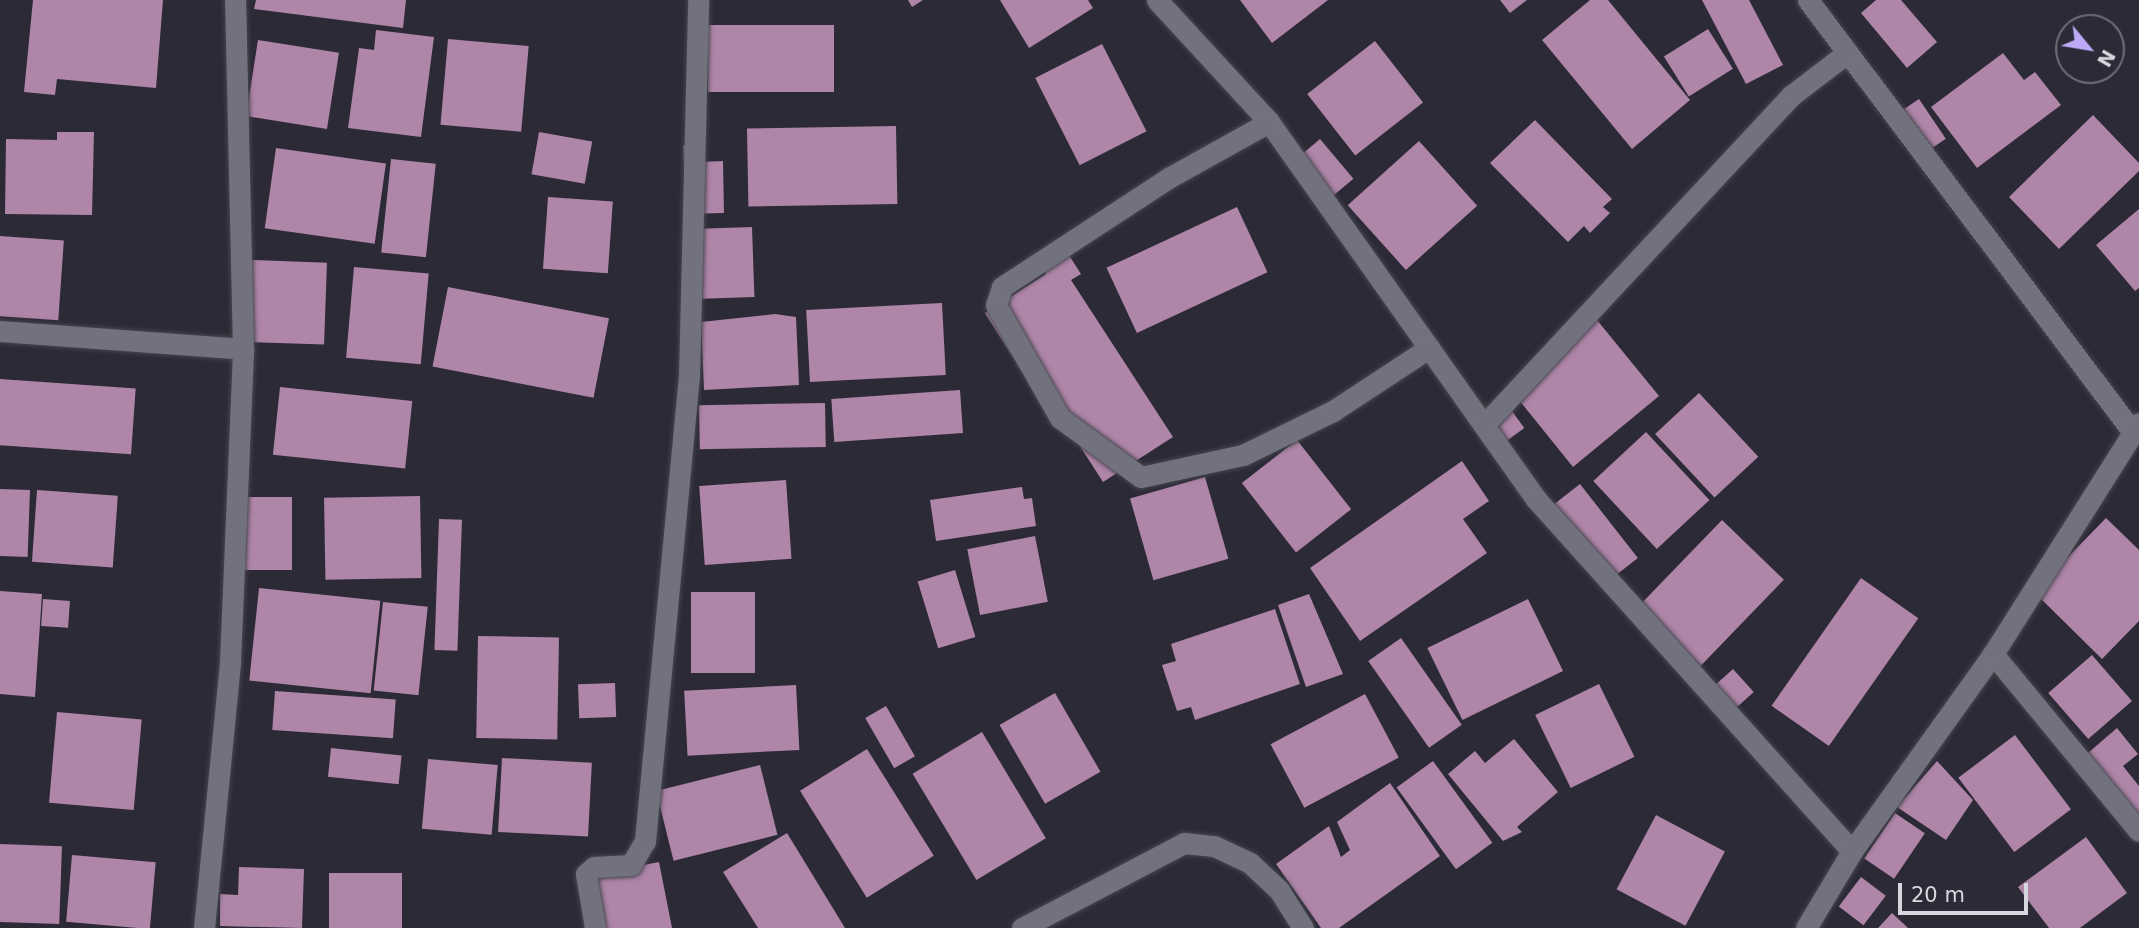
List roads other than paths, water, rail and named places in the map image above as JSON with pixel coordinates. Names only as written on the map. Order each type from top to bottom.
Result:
[{"type":"street","points":[[204,928],[230,662],[243,349],[235,0]]},
{"type":"street","points":[[595,928],[586,874],[594,867],[631,865],[645,841],[689,377],[698,0]]},
{"type":"street","points":[[1157,0],[1269,122],[1536,499],[1852,851]]},
{"type":"street","points":[[1806,928],[1852,851],[1993,654],[2136,427],[1808,0]]},
{"type":"street","points":[[1483,425],[1792,94],[1847,53]]},
{"type":"street","points":[[1269,122],[1170,177],[1002,287],[996,305],[1060,418],[1141,477],[1243,455],[1333,411],[1429,348]]},
{"type":"street","points":[[0,331],[243,349]]},
{"type":"street","points":[[1993,654],[2139,831]]},
{"type":"street","points":[[1022,928],[1184,843],[1214,846],[1250,863],[1279,890],[1303,928]]}]
